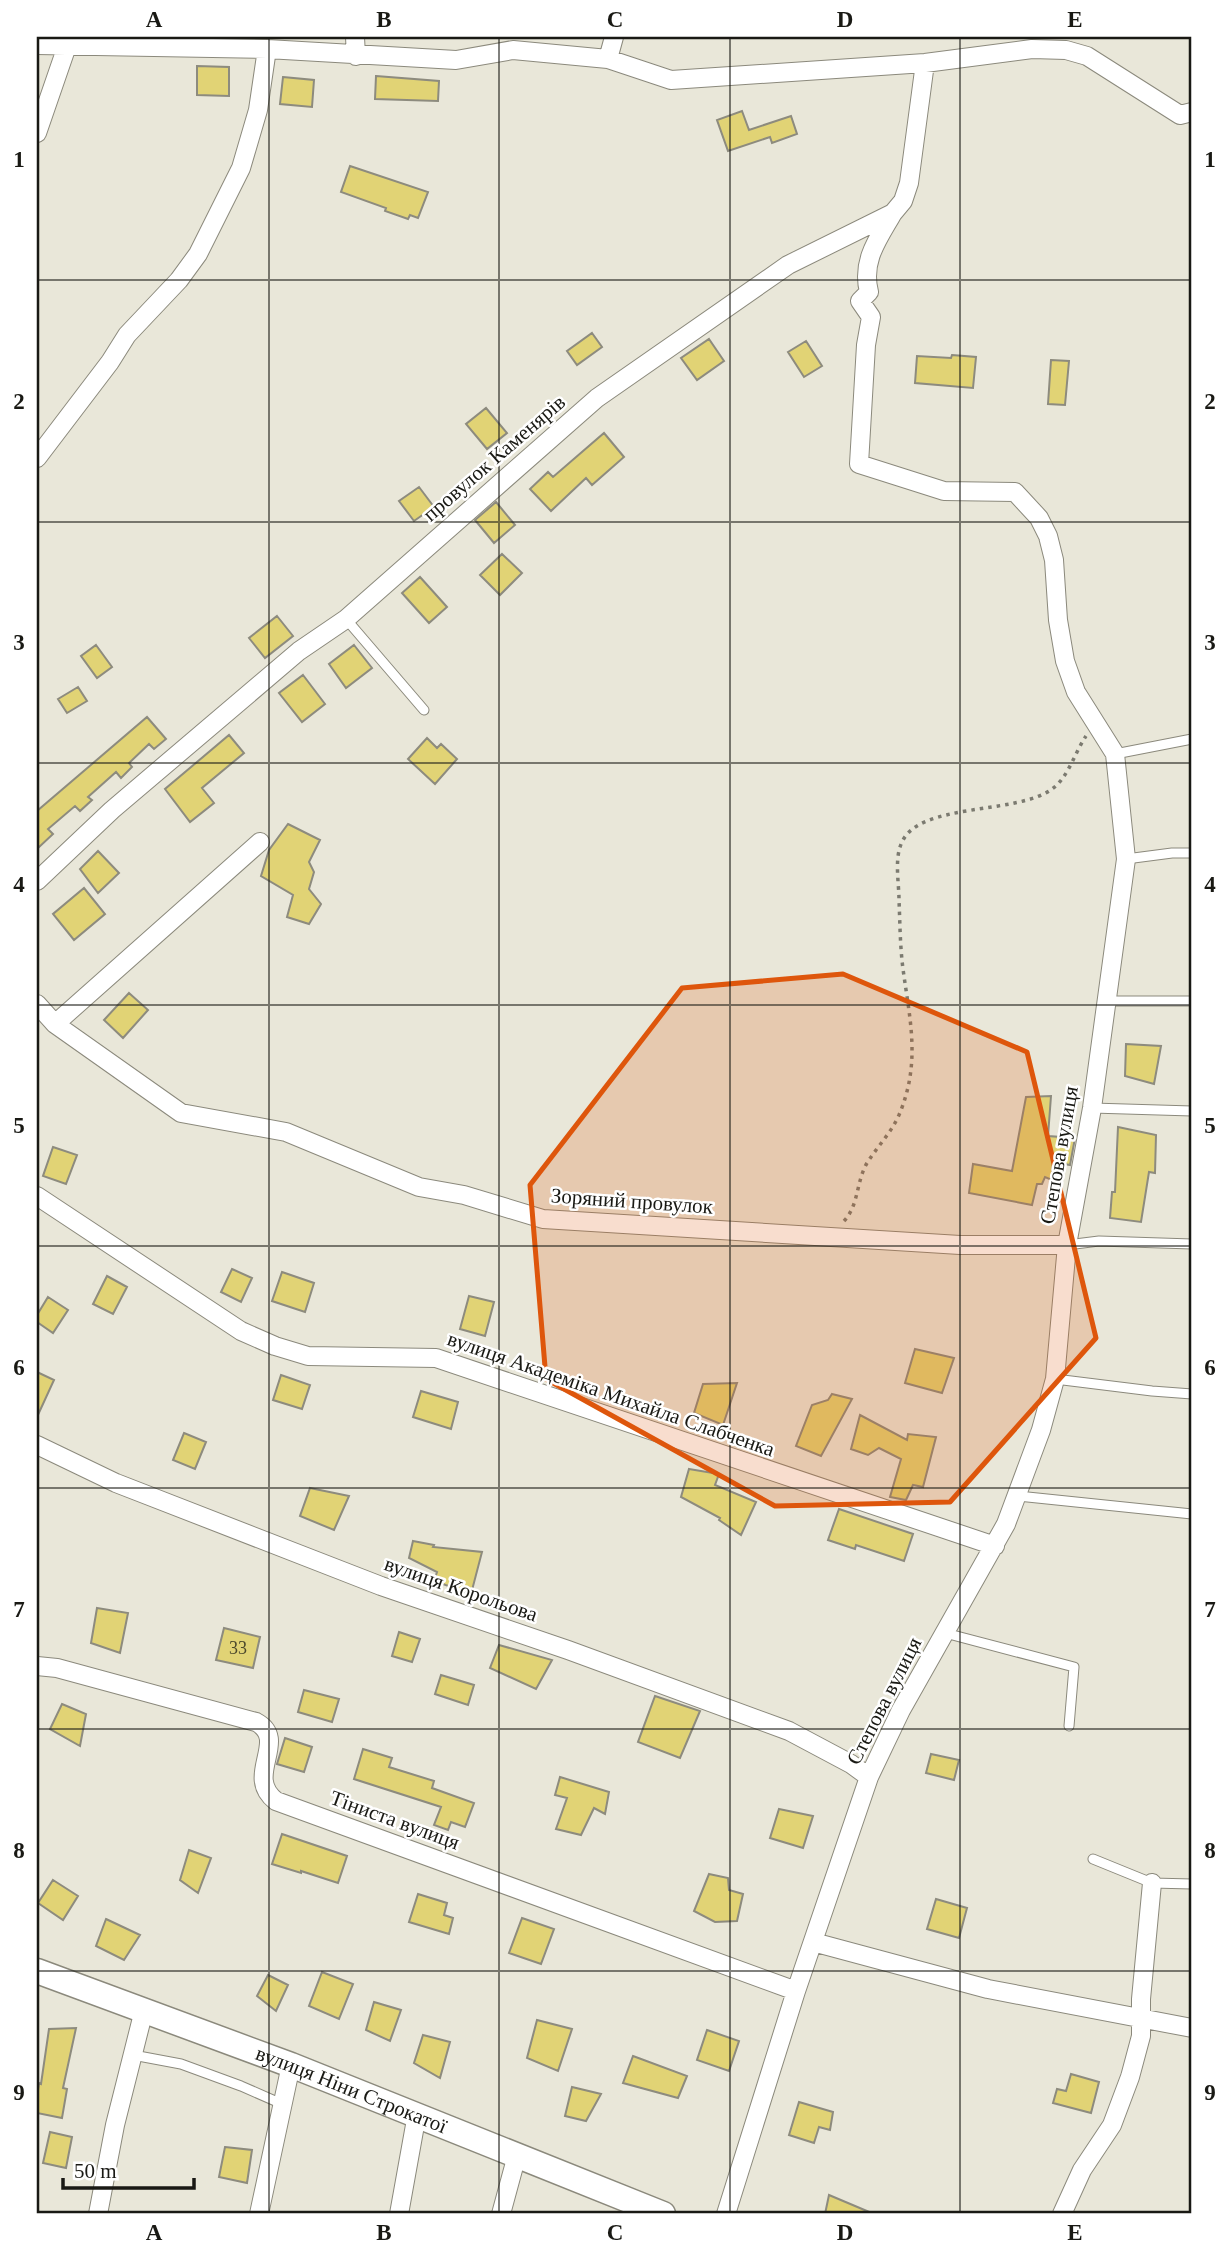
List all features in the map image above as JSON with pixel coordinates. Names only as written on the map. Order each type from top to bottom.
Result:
[{"type":"street","points":[[355,37],[356,56]]},
{"type":"street","points":[[608,59],[614,37]]},
{"type":"street","points":[[37,45],[172,42],[356,56],[456,60],[513,50],[608,59],[671,80],[925,63],[1032,49],[1066,50],[1087,56],[1180,115],[1192,112]]},
{"type":"street","points":[[37,132],[67,46]]},
{"type":"street","points":[[37,458],[110,362],[127,335],[198,254],[241,169],[258,110],[267,49]]},
{"type":"street","points":[[893,214],[903,201],[909,183],[925,63]]},
{"type":"street","name":"провулок Каменярів","points":[[37,881],[112,810],[299,651],[346,619],[597,398],[788,265],[893,214]]},
{"type":"street","name":"Степова вулиця","points":[[726,2214],[796,1991],[869,1777],[901,1710],[995,1546],[1018,1496],[1041,1430],[1055,1379],[1067,1245],[1092,1108],[1126,859],[1115,754],[1076,692],[1065,662],[1058,620],[1054,560],[1040,518],[1015,492],[944,491],[859,464],[866,345],[871,317],[860,301],[869,292],[866,279],[870,252],[893,214]]},
{"type":"street","points":[[55,1024],[260,842]]},
{"type":"street","name":"Зоряний провулок","points":[[37,1004],[55,1024],[181,1113],[286,1132],[419,1187],[464,1195],[543,1219],[960,1245],[1067,1245]]},
{"type":"street","name":"вулиця Академіка Михайла Слабченка","points":[[37,1196],[242,1331],[275,1346],[308,1356],[436,1357],[995,1546]]},
{"type":"street","name":"вулиця Корольова","points":[[37,1446],[116,1483],[381,1586],[568,1650],[789,1731],[851,1764],[869,1777]]},
{"type":"street","name":"Тіниста вулиця","points":[[37,1666],[57,1668],[256,1722],[265,1727],[270,1736],[263,1784],[268,1794],[276,1801],[796,1991]]},
{"type":"street","points":[[1062,2214],[1082,2170],[1112,2125],[1130,2077],[1141,2036],[1140,1999],[1152,1883]]},
{"type":"street","points":[[813,1942],[988,1989],[1192,2028]]},
{"type":"street","name":"вулиця Ніни Строкатої","points":[[37,1971],[291,2065],[663,2214]]},
{"type":"street","points":[[98,2214],[115,2125],[144,2010]]},
{"type":"street","points":[[259,2214],[291,2065]]},
{"type":"street","points":[[398,2214],[417,2115]]},
{"type":"street","points":[[501,2214],[517,2155]]},
{"type":"lane","points":[[346,619],[424,710]]},
{"type":"lane","points":[[1115,754],[1192,740]]},
{"type":"lane","points":[[1126,859],[1192,853]]},
{"type":"lane","points":[[1107,1001],[1192,1001]]},
{"type":"lane","points":[[1092,1108],[1192,1111]]},
{"type":"lane","points":[[1067,1245],[1099,1241],[1192,1244]]},
{"type":"lane","points":[[1055,1379],[1192,1394]]},
{"type":"lane","points":[[1018,1496],[1192,1514]]},
{"type":"lane","points":[[945,1633],[1074,1667],[1069,1726]]},
{"type":"lane","points":[[1093,1859],[1152,1883],[1192,1884]]},
{"type":"lane","points":[[133,2055],[181,2064],[282,2104]]},
{"type":"path","points":[[827,1238],[852,1213],[866,1165],[898,1116],[911,1070],[913,1035],[900,937],[900,844],[909,831],[922,823],[953,813],[981,810],[1045,795],[1056,787],[1094,723]]},
{"type":"highlighted area","points":[[843,974],[1027,1052],[1096,1338],[950,1502],[775,1506],[546,1379],[530,1185],[682,988]]},
{"type":"building","points":[[197,66],[229,67],[229,96],[197,95]]},
{"type":"building","points":[[376,76],[439,81],[438,101],[375,99]]},
{"type":"building","points":[[283,77],[314,80],[312,107],[280,104]]},
{"type":"building","points":[[742,111],[749,130],[791,116],[797,134],[772,143],[770,137],[728,151],[717,120]]},
{"type":"building","points":[[350,166],[428,192],[418,218],[410,215],[408,219],[341,192]]},
{"type":"building","points":[[592,333],[602,347],[577,365],[567,351]]},
{"type":"building","points":[[709,339],[724,361],[697,380],[681,358]]},
{"type":"building","points":[[806,341],[822,366],[804,377],[788,352]]},
{"type":"building","points":[[952,355],[976,357],[973,388],[915,383],[917,356],[951,358]]},
{"type":"building","points":[[1051,360],[1069,361],[1065,405],[1048,404]]},
{"type":"building","points":[[486,408],[507,433],[487,449],[466,424]]},
{"type":"building","points":[[604,433],[624,457],[592,485],[586,478],[551,511],[530,489],[548,472],[553,477]]},
{"type":"building","points":[[419,487],[434,507],[414,521],[399,501]]},
{"type":"building","points":[[496,502],[515,525],[494,543],[475,520]]},
{"type":"building","points":[[502,554],[522,573],[500,595],[480,575]]},
{"type":"building","points":[[420,577],[447,607],[429,623],[402,593]]},
{"type":"building","points":[[277,616],[293,636],[265,658],[249,638]]},
{"type":"building","points":[[96,645],[112,667],[97,678],[81,656]]},
{"type":"building","points":[[354,645],[372,668],[346,688],[329,664]]},
{"type":"building","points":[[303,675],[325,704],[302,722],[279,693]]},
{"type":"building","points":[[78,687],[87,701],[67,713],[58,699]]},
{"type":"building","points":[[147,717],[166,739],[154,749],[149,744],[129,763],[132,767],[121,778],[116,772],[88,797],[92,800],[80,811],[75,806],[48,829],[53,834],[37,849],[37,811]]},
{"type":"building","points":[[229,735],[244,753],[202,788],[214,803],[190,822],[165,789]]},
{"type":"building","points":[[427,738],[437,748],[441,744],[457,759],[435,784],[408,759]]},
{"type":"building","points":[[288,824],[320,840],[309,862],[314,872],[309,889],[321,904],[309,924],[287,917],[293,895],[261,876],[269,850]]},
{"type":"building","points":[[98,851],[119,873],[98,893],[80,869]]},
{"type":"building","points":[[84,888],[105,914],[74,940],[53,914]]},
{"type":"building","points":[[129,993],[148,1010],[123,1038],[104,1020]]},
{"type":"building","points":[[1126,1044],[1161,1046],[1154,1084],[1125,1076]]},
{"type":"building","points":[[1051,1096],[1048,1136],[1075,1138],[1070,1165],[1053,1162],[1052,1180],[1045,1177],[1042,1184],[1037,1184],[1032,1205],[969,1193],[973,1164],[1012,1171],[1026,1097]]},
{"type":"building","points":[[1118,1127],[1156,1135],[1155,1173],[1149,1172],[1141,1222],[1110,1218],[1112,1192],[1115,1192]]},
{"type":"building","points":[[53,1147],[77,1155],[66,1184],[43,1176]]},
{"type":"building","points":[[232,1269],[252,1278],[241,1302],[221,1292]]},
{"type":"building","points":[[282,1272],[314,1283],[305,1312],[272,1301]]},
{"type":"building","points":[[107,1276],[127,1287],[113,1314],[93,1304]]},
{"type":"building","points":[[469,1296],[494,1302],[485,1336],[460,1329]]},
{"type":"building","points":[[48,1297],[68,1310],[53,1333],[37,1322],[37,1315]]},
{"type":"building","points":[[915,1349],[954,1358],[942,1393],[905,1383]]},
{"type":"building","points":[[37,1372],[54,1380],[37,1417]]},
{"type":"building","points":[[281,1375],[310,1385],[302,1409],[273,1400]]},
{"type":"building","points":[[737,1383],[723,1425],[694,1413],[703,1384]]},
{"type":"building","points":[[421,1391],[458,1402],[451,1429],[413,1417]]},
{"type":"building","points":[[832,1394],[852,1399],[821,1456],[796,1446],[812,1405],[828,1400]]},
{"type":"building","points":[[860,1415],[907,1440],[908,1434],[936,1437],[923,1487],[913,1485],[906,1500],[890,1497],[901,1459],[879,1448],[868,1455],[851,1449]]},
{"type":"building","points":[[184,1433],[206,1442],[195,1469],[173,1460]]},
{"type":"building","points":[[689,1469],[719,1474],[715,1485],[756,1502],[741,1535],[719,1520],[720,1518],[681,1497]]},
{"type":"building","points":[[310,1488],[349,1496],[334,1530],[300,1516]]},
{"type":"building","points":[[839,1509],[913,1534],[904,1561],[856,1545],[855,1549],[828,1540]]},
{"type":"building","points":[[413,1541],[434,1545],[433,1547],[482,1552],[471,1594],[434,1581],[437,1572],[409,1558]]},
{"type":"building","points":[[97,1608],[128,1613],[120,1653],[91,1643]]},
{"type":"building","points":[[224,1628],[260,1637],[253,1668],[216,1660]]},
{"type":"building","points":[[399,1632],[420,1639],[412,1662],[392,1656]]},
{"type":"building","points":[[499,1645],[552,1660],[536,1689],[490,1668]]},
{"type":"building","points":[[441,1675],[474,1685],[468,1705],[435,1694]]},
{"type":"building","points":[[304,1690],[339,1699],[332,1722],[298,1712]]},
{"type":"building","points":[[655,1696],[700,1711],[680,1758],[638,1742]]},
{"type":"building","points":[[62,1704],[86,1714],[80,1746],[50,1729]]},
{"type":"building","points":[[285,1738],[312,1747],[304,1772],[277,1764]]},
{"type":"building","points":[[363,1749],[392,1758],[389,1767],[434,1781],[432,1788],[474,1803],[465,1827],[451,1822],[448,1830],[434,1825],[441,1807],[354,1779]]},
{"type":"building","points":[[931,1754],[959,1760],[954,1780],[926,1773]]},
{"type":"building","points":[[560,1777],[609,1792],[605,1814],[594,1808],[581,1835],[556,1829],[567,1798],[555,1795]]},
{"type":"building","points":[[779,1809],[813,1816],[803,1848],[770,1838]]},
{"type":"building","points":[[282,1834],[347,1856],[338,1883],[272,1864]]},
{"type":"building","points":[[189,1850],[211,1858],[198,1893],[180,1880]]},
{"type":"building","points":[[709,1874],[728,1878],[729,1890],[743,1894],[737,1921],[715,1922],[694,1911]]},
{"type":"building","points":[[53,1880],[78,1896],[63,1920],[38,1903]]},
{"type":"building","points":[[418,1894],[447,1903],[444,1915],[453,1918],[449,1934],[409,1922]]},
{"type":"building","points":[[936,1899],[967,1908],[959,1938],[927,1929]]},
{"type":"building","points":[[522,1918],[554,1929],[541,1964],[509,1953]]},
{"type":"building","points":[[106,1919],[140,1935],[124,1960],[96,1946]]},
{"type":"building","points":[[322,1972],[353,1984],[339,2019],[309,2006]]},
{"type":"building","points":[[268,1975],[288,1985],[276,2011],[257,1996]]},
{"type":"building","points":[[374,2002],[401,2010],[390,2041],[366,2030]]},
{"type":"building","points":[[537,2020],[572,2029],[558,2071],[527,2058]]},
{"type":"building","points":[[76,2028],[63,2088],[67,2089],[62,2118],[37,2113],[39,2083],[41,2084],[49,2029]]},
{"type":"building","points":[[707,2030],[739,2041],[729,2071],[697,2060]]},
{"type":"building","points":[[423,2035],[450,2042],[440,2078],[414,2063]]},
{"type":"building","points":[[633,2056],[687,2076],[678,2098],[623,2083]]},
{"type":"building","points":[[1071,2074],[1099,2082],[1091,2113],[1053,2103],[1057,2089],[1066,2091]]},
{"type":"building","points":[[572,2087],[601,2094],[586,2121],[565,2116]]},
{"type":"building","points":[[799,2102],[833,2112],[830,2130],[819,2127],[814,2143],[789,2135]]},
{"type":"building","points":[[50,2132],[72,2137],[66,2168],[43,2163]]},
{"type":"building","points":[[225,2147],[252,2150],[247,2183],[219,2177]]},
{"type":"building","points":[[829,2195],[874,2214],[825,2214]]}]
